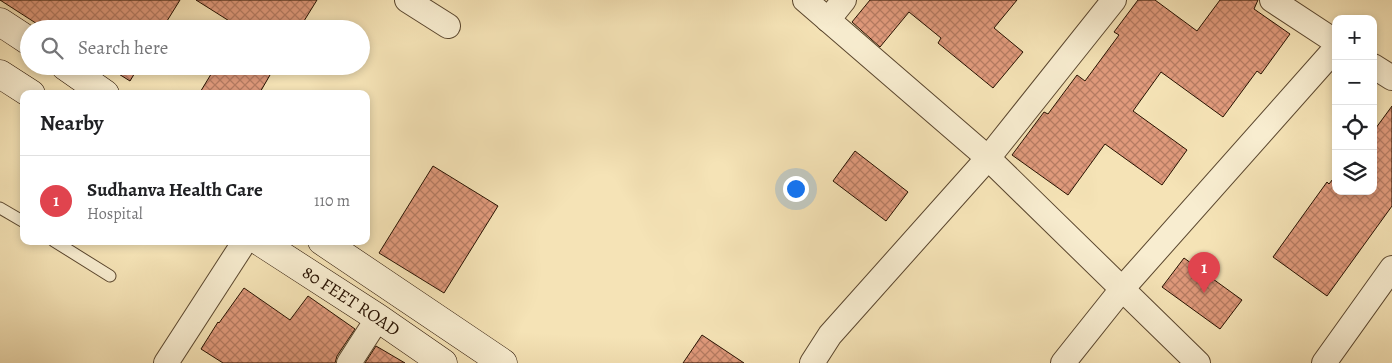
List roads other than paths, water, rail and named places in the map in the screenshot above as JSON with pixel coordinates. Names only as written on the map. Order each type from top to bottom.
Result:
[{"type":"main road","points":[[0,22],[20,36]]},
{"type":"main road","points":[[0,74],[25,90]]},
{"type":"main road","points":[[78,75],[99,90]]},
{"type":"main road","name":"80 FEET ROAD","points":[[265,245],[378,318],[443,363]]},
{"type":"main road","name":"80 FEET ROAD","points":[[328,245],[504,363]]},
{"type":"street","points":[[407,0],[448,26]]},
{"type":"street","points":[[805,0],[988,158],[1198,363]]},
{"type":"street","points":[[828,20],[844,0]]},
{"type":"street","points":[[812,363],[830,335],[988,158],[1114,0]]},
{"type":"street","points":[[1272,0],[1332,39]]},
{"type":"street","points":[[1062,363],[1122,289],[1332,53]]},
{"type":"street","points":[[1377,69],[1392,78]]},
{"type":"street","points":[[166,363],[241,245]]},
{"type":"street","points":[[1324,363],[1392,268]]},
{"type":"street","points":[[349,363],[378,318]]},
{"type":"lane","points":[[0,208],[20,220]]},
{"type":"lane","points":[[60,245],[110,276]]},
{"type":"place","name":"Sudhanva Health Care","points":[[1204,293]]}]
